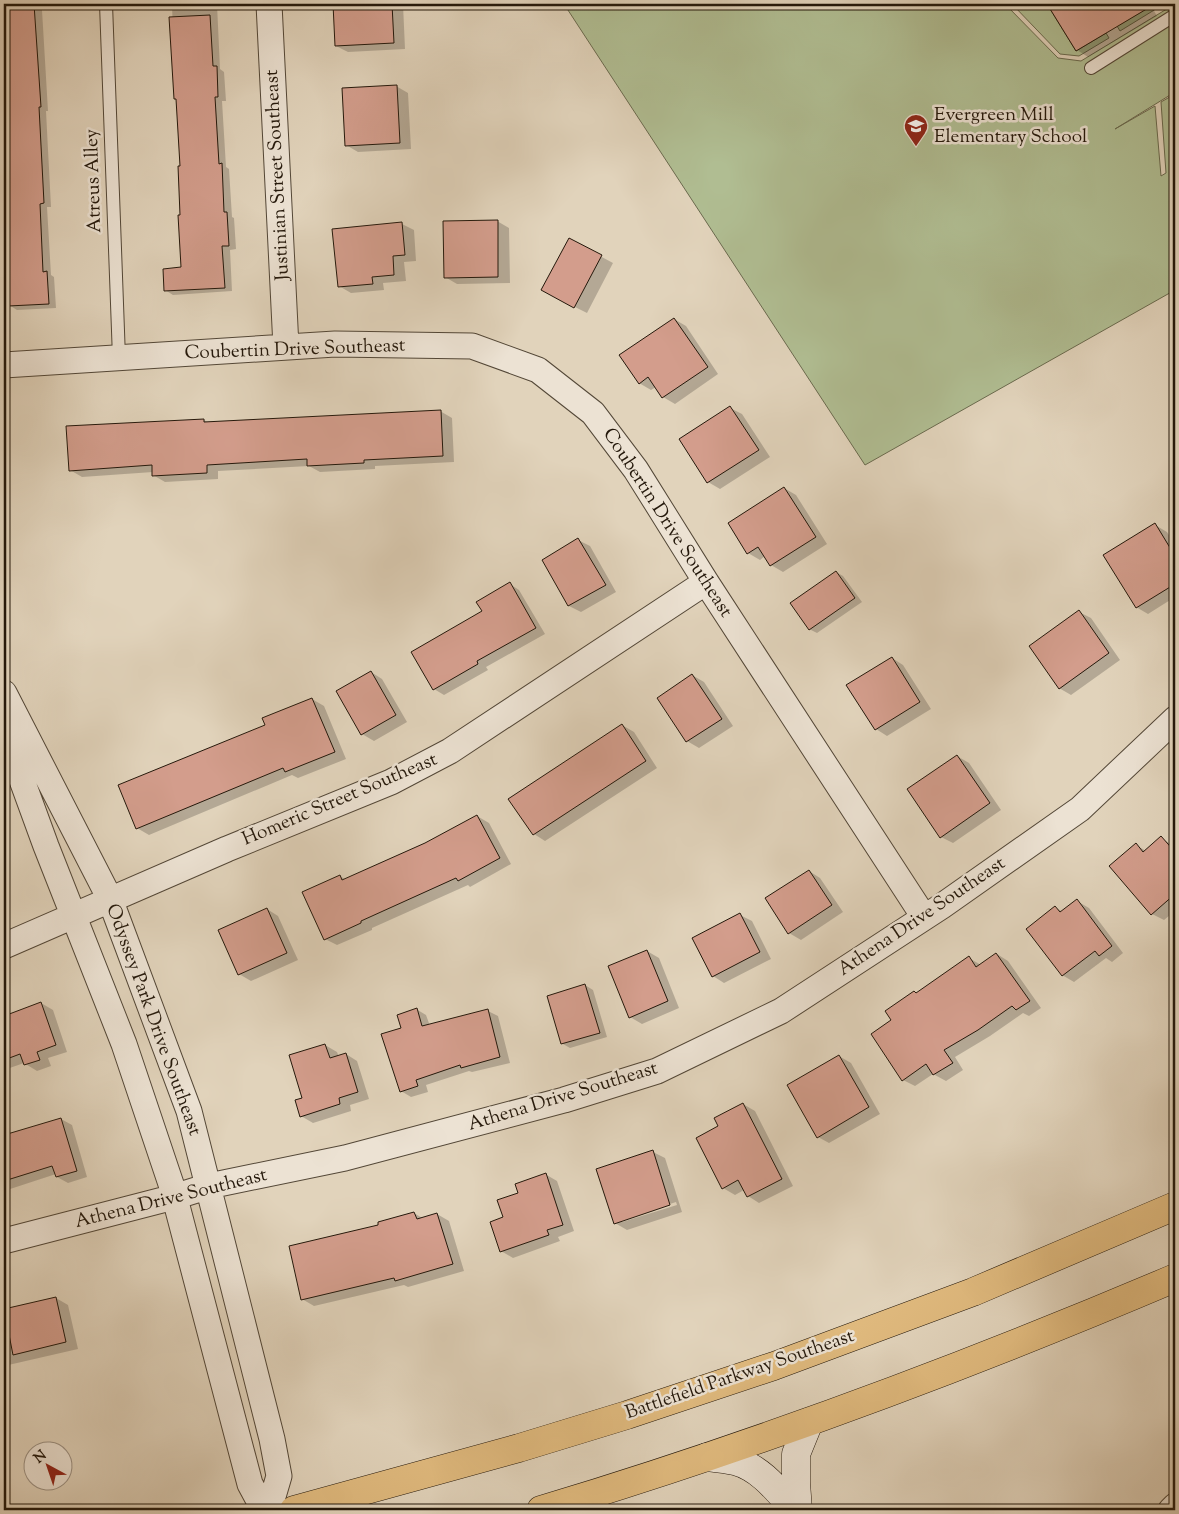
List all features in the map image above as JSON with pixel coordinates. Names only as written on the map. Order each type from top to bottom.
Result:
[{"type":"main road","name":"Battlefield Parkway Southeast","points":[[294,1510],[519,1448],[627,1415],[774,1366],[973,1292],[1175,1206]]},
{"type":"main road","points":[[541,1510],[809,1422],[984,1357],[1175,1278]]},
{"type":"street","name":"Justinian Street Southeast","points":[[269,4],[286,347]]},
{"type":"street","name":"Coubertin Drive Southeast","points":[[4,365],[335,344],[472,346],[538,370],[593,413],[636,470],[706,582],[924,917]]},
{"type":"street","name":"Homeric Street Southeast","points":[[4,946],[227,849],[391,782],[450,752],[706,582]]},
{"type":"street","name":"Odyssey Park Drive Southeast","points":[[4,693],[110,899],[189,1111],[270,1430],[279,1476],[270,1510]]},
{"type":"street","name":"Athena Drive Southeast","points":[[4,1241],[174,1197],[209,1186],[345,1158],[564,1100],[657,1070],[781,1011],[924,917],[1080,809],[1175,719]]},
{"type":"street","name":"Odyssey Park Drive Southeast","points":[[4,731],[46,846],[124,1044],[174,1197],[250,1484],[264,1510]]},
{"type":"street","points":[[797,1510],[796,1454],[809,1422]]},
{"type":"street","points":[[707,1457],[735,1461],[754,1470],[773,1485],[797,1510]]},
{"type":"street","points":[[1171,1510],[1175,1506]]},
{"type":"lane","name":"Atreus Alley","points":[[106,4],[119,358]]},
{"type":"lane","points":[[1091,68],[1175,15]]},
{"type":"green space","name":"Evergreen Mill Elementary School","points":[[564,4],[1005,4],[1058,58],[1081,61],[1175,4],[1175,92],[1115,129],[1155,106],[1161,176],[1166,173],[1161,102],[1175,94],[1175,290],[865,465]]},
{"type":"green space","points":[[1012,4],[1047,4],[1076,51],[1106,33],[1109,38],[1079,56],[1060,54]]},
{"type":"green space","points":[[1143,4],[1164,4],[1120,31],[1117,26],[1146,9]]},
{"type":"building","points":[[4,4],[34,4],[41,107],[39,107],[44,203],[40,204],[43,272],[47,271],[49,304],[8,306],[4,200]]},
{"type":"building","points":[[333,4],[392,4],[394,43],[335,46]]},
{"type":"building","points":[[1047,4],[1155,4],[1076,51]]},
{"type":"building","points":[[210,15],[213,66],[217,66],[218,97],[215,97],[219,164],[222,163],[224,212],[227,212],[229,246],[222,246],[225,288],[164,291],[163,269],[181,267],[178,215],[180,215],[178,166],[180,166],[169,17]]},
{"type":"building","points":[[397,85],[400,143],[345,146],[342,88]]},
{"type":"building","points":[[498,220],[498,277],[444,278],[443,221]]},
{"type":"building","points":[[402,222],[405,255],[393,256],[394,275],[372,277],[373,284],[338,287],[332,229]]},
{"type":"building","points":[[569,238],[602,255],[574,308],[541,290]]},
{"type":"building","points":[[674,318],[708,367],[662,398],[648,377],[639,384],[619,355]]},
{"type":"building","points":[[730,406],[759,450],[707,483],[679,439]]},
{"type":"building","points":[[441,410],[443,456],[364,460],[364,463],[307,466],[307,459],[207,465],[207,473],[152,476],[152,465],[69,471],[66,426],[204,419],[204,422]]},
{"type":"building","points":[[784,487],[816,537],[770,566],[758,547],[747,554],[728,523]]},
{"type":"building","points":[[1155,523],[1175,556],[1175,584],[1136,608],[1103,555]]},
{"type":"building","points":[[578,538],[606,585],[568,606],[542,560]]},
{"type":"building","points":[[836,571],[855,598],[809,630],[790,603]]},
{"type":"building","points":[[510,582],[536,628],[477,661],[478,664],[433,690],[411,652],[482,611],[476,602]]},
{"type":"building","points":[[1079,610],[1109,653],[1059,689],[1029,646]]},
{"type":"building","points":[[892,657],[920,702],[875,730],[846,685]]},
{"type":"building","points":[[371,671],[396,715],[361,735],[336,691]]},
{"type":"building","points":[[692,674],[722,719],[686,742],[657,698]]},
{"type":"building","points":[[312,698],[335,752],[285,772],[283,768],[136,829],[118,785],[265,725],[262,718]]},
{"type":"building","points":[[622,724],[646,761],[533,835],[508,799]]},
{"type":"building","points":[[957,755],[990,803],[940,838],[907,789]]},
{"type":"building","points":[[477,815],[500,858],[458,881],[456,878],[324,940],[302,892],[340,875],[342,880],[425,843]]},
{"type":"building","points":[[1161,836],[1175,852],[1175,894],[1151,915],[1109,866],[1136,843],[1143,852]]},
{"type":"building","points":[[809,870],[832,905],[788,934],[765,898]]},
{"type":"building","points":[[1077,899],[1112,946],[1099,956],[1095,951],[1062,976],[1026,929],[1055,906],[1060,912]]},
{"type":"building","points":[[267,908],[287,953],[238,975],[218,930]]},
{"type":"building","points":[[740,913],[760,952],[712,977],[692,938]]},
{"type":"building","points":[[647,950],[668,1001],[629,1018],[608,966]]},
{"type":"building","points":[[996,953],[1030,1001],[1016,1010],[1012,1006],[978,1030],[944,1050],[953,1063],[933,1075],[926,1064],[902,1081],[871,1034],[891,1020],[885,1011],[914,991],[916,993],[969,956],[976,967]]},
{"type":"building","points":[[585,984],[600,1033],[561,1044],[547,996]]},
{"type":"building","points":[[41,1002],[56,1045],[37,1052],[40,1060],[24,1065],[20,1054],[4,1060],[4,1016]]},
{"type":"building","points":[[417,1008],[422,1026],[488,1009],[500,1057],[461,1068],[460,1065],[416,1080],[418,1086],[400,1092],[381,1034],[401,1028],[397,1015]]},
{"type":"building","points":[[325,1044],[330,1058],[346,1053],[358,1092],[339,1098],[340,1104],[300,1117],[295,1100],[302,1098],[289,1055]]},
{"type":"building","points":[[839,1055],[869,1107],[817,1138],[787,1085]]},
{"type":"building","points":[[743,1103],[782,1179],[747,1197],[738,1180],[722,1189],[696,1138],[718,1126],[714,1118]]},
{"type":"building","points":[[61,1118],[77,1171],[56,1177],[52,1166],[4,1181],[4,1135]]},
{"type":"building","points":[[653,1150],[670,1205],[614,1224],[596,1169]]},
{"type":"building","points":[[546,1173],[563,1225],[547,1230],[549,1235],[500,1252],[490,1222],[503,1217],[497,1200],[518,1193],[515,1184]]},
{"type":"building","points":[[414,1212],[417,1219],[437,1213],[453,1264],[395,1281],[394,1278],[301,1300],[289,1246],[378,1225],[378,1222]]},
{"type":"building","points":[[56,1297],[66,1342],[13,1355],[4,1309]]},
{"type":"place","name":"Evergreen Mill Elementary School","points":[[916,147]]}]
